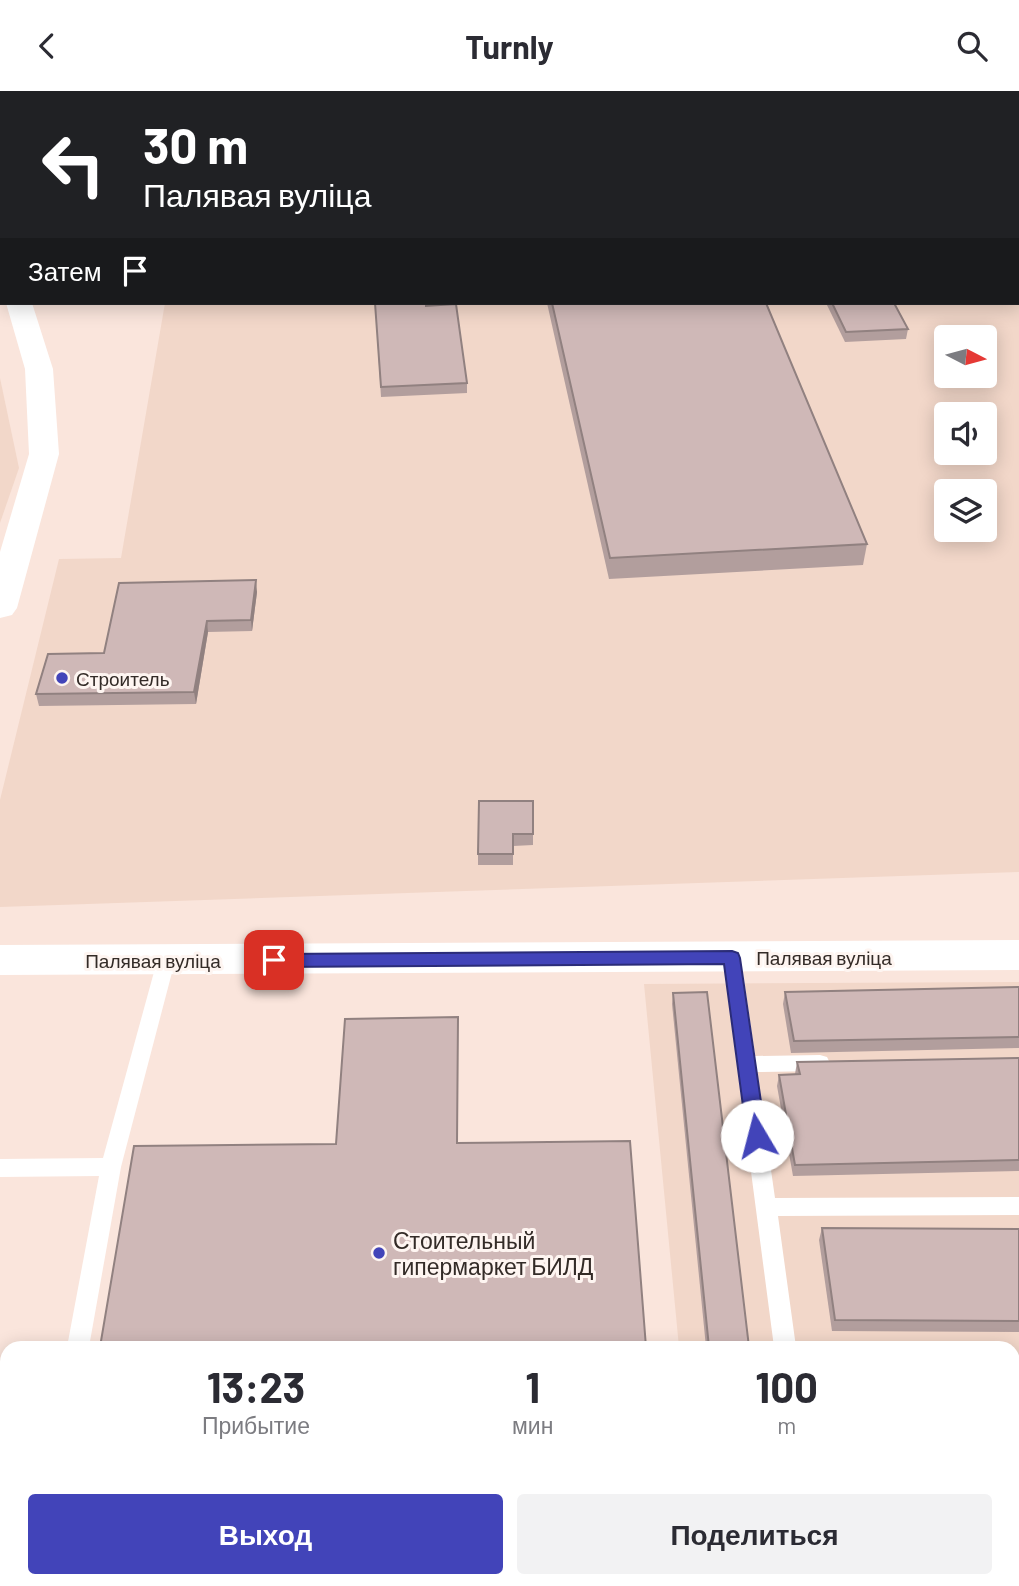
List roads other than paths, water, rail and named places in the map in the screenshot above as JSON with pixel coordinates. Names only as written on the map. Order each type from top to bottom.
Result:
[{"type":"main road","points":[[0,608],[44,454],[39,369],[20,305]]},
{"type":"main road","name":"Палявая вуліца","points":[[0,960],[1019,955]]},
{"type":"lane","points":[[732,958],[784,1341]]},
{"type":"lane","points":[[79,1341],[111,1167],[166,961]]},
{"type":"lane","points":[[747,1064],[842,1062]]},
{"type":"lane","points":[[0,1168],[111,1167]]},
{"type":"lane","points":[[766,1207],[1019,1206]]},
{"type":"place","name":"Строитель","points":[[62,678]]},
{"type":"place","name":"Стоительный гипермаркет БИЛД","points":[[379,1253]]}]
